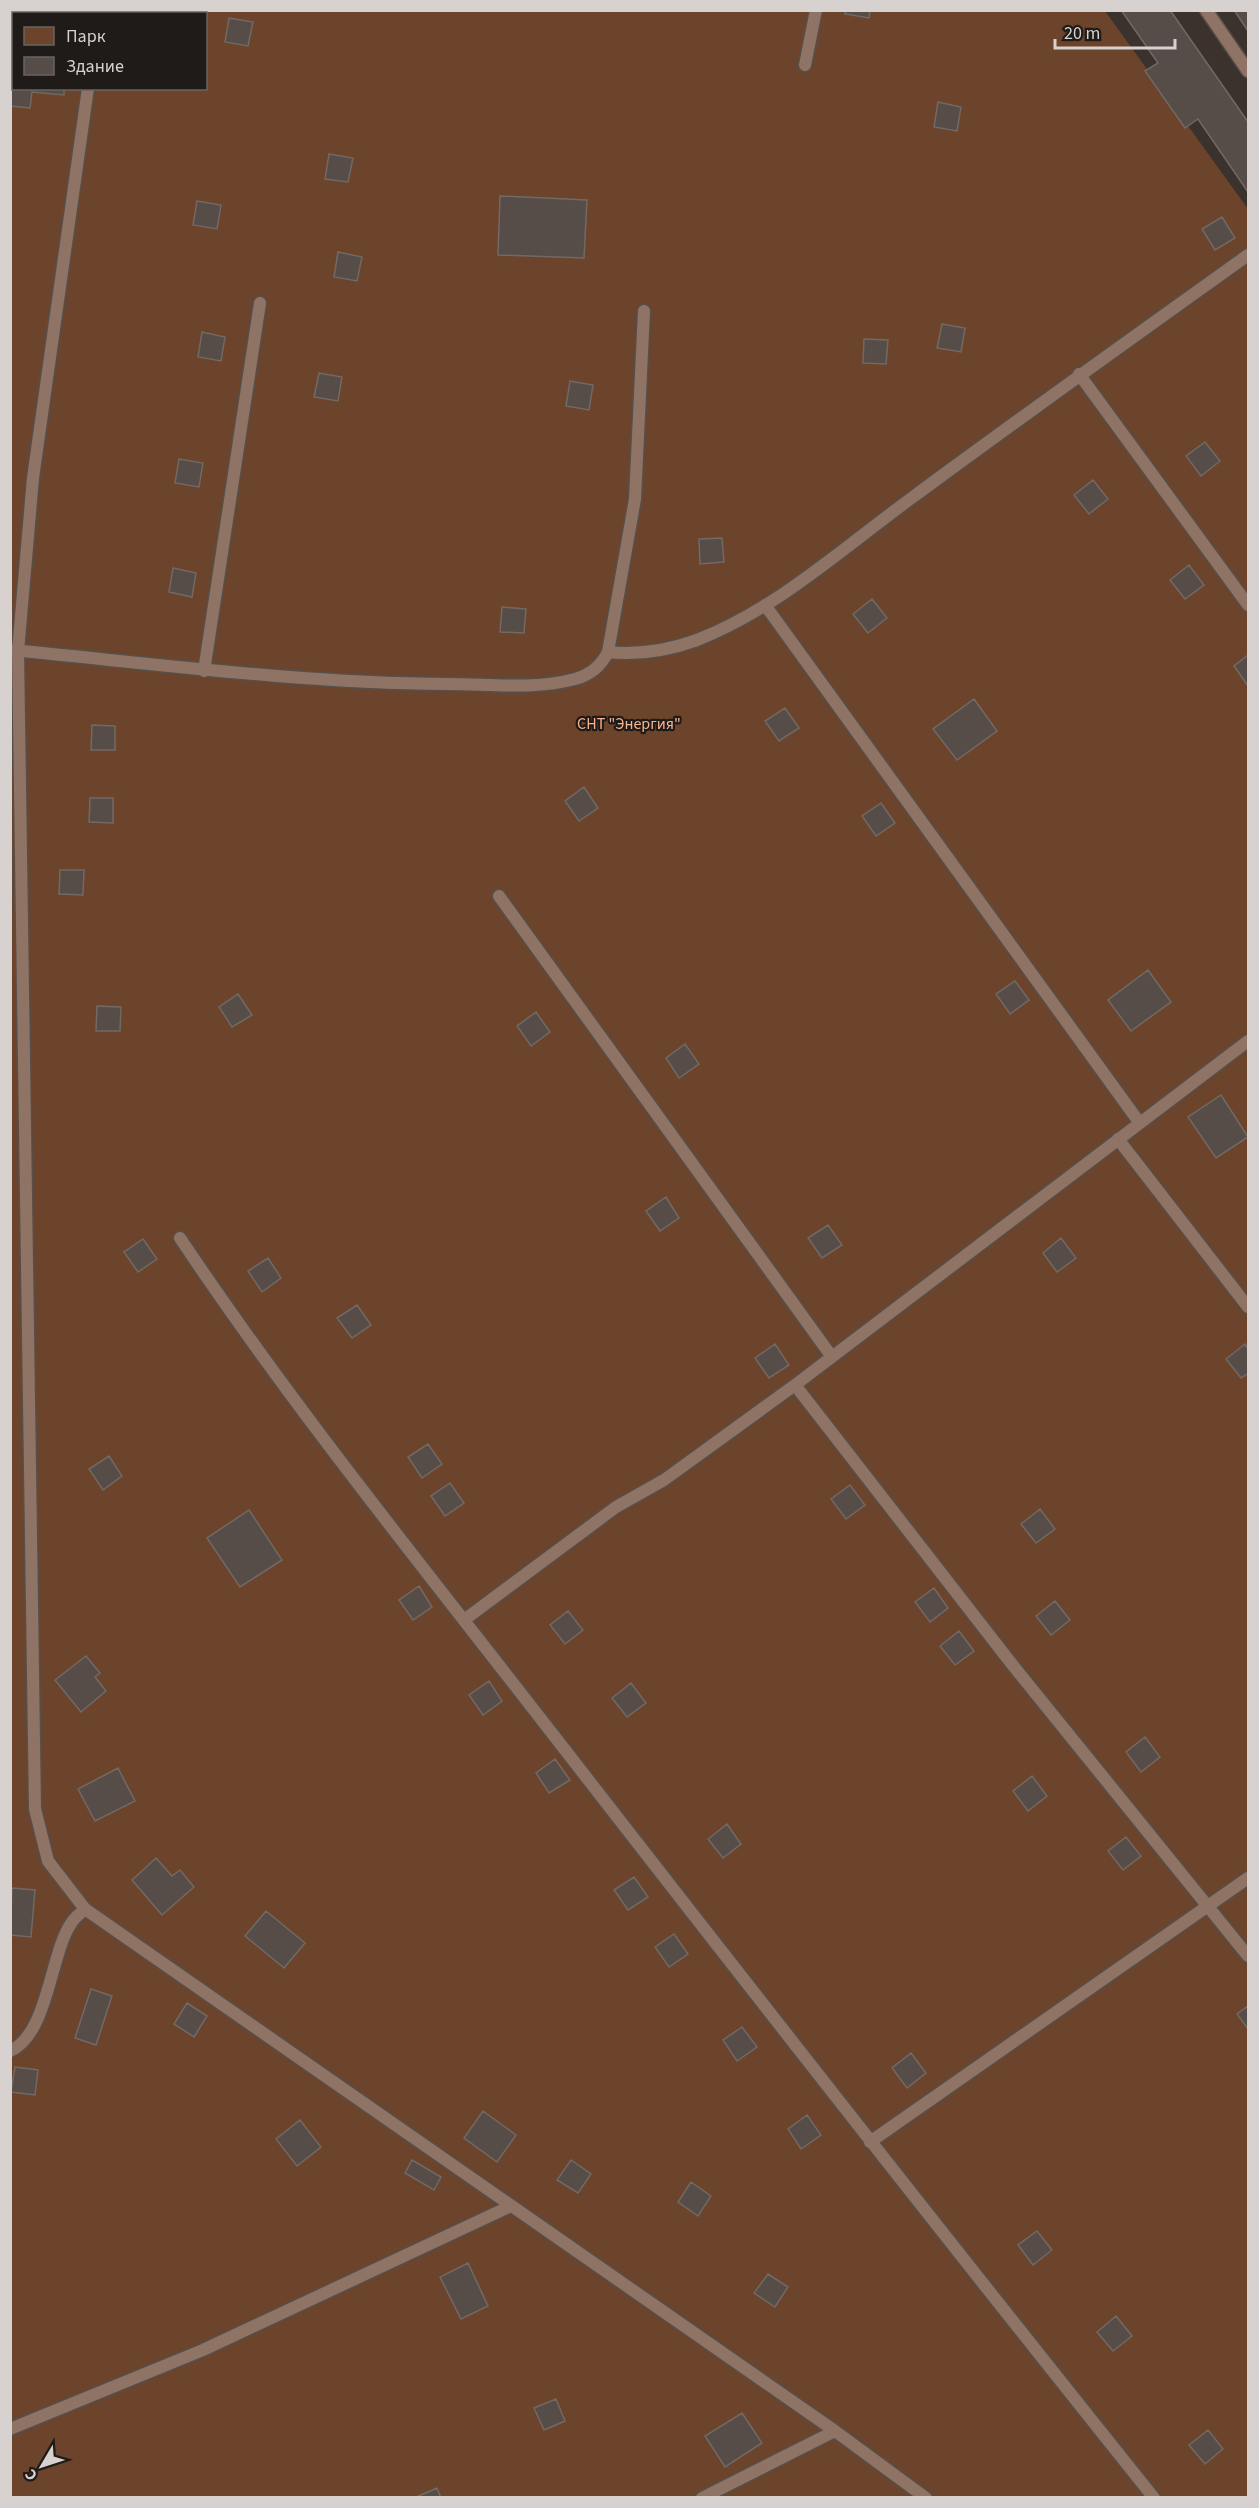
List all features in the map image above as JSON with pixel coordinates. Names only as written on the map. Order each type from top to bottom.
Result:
[{"type":"lane","points":[[805,65],[816,10]]},
{"type":"lane","points":[[1206,10],[1248,71]]},
{"type":"lane","points":[[88,90],[33,478],[14,650],[35,1809],[48,1861],[85,1909],[835,2431],[926,2498]]},
{"type":"lane","points":[[608,652],[634,654],[662,650],[698,639],[765,605],[1079,374],[1248,255]]},
{"type":"lane","points":[[204,671],[260,303]]},
{"type":"lane","points":[[14,650],[204,671],[376,683],[540,685],[576,679],[601,666],[608,652],[634,499],[644,311]]},
{"type":"lane","points":[[1079,374],[1248,605]]},
{"type":"lane","points":[[765,605],[1139,1122]]},
{"type":"lane","points":[[500,896],[832,1357]]},
{"type":"lane","points":[[464,1620],[616,1507],[664,1479],[795,1385],[1248,1041]]},
{"type":"lane","points":[[1118,1139],[1248,1307]]},
{"type":"lane","points":[[180,1238],[229,1311],[464,1620],[870,2142],[1154,2498]]},
{"type":"lane","points":[[795,1385],[1011,1663],[1248,1956]]},
{"type":"lane","points":[[870,2142],[1248,1878]]},
{"type":"lane","points":[[10,2051],[26,2038],[37,2017],[71,1922],[85,1909]]},
{"type":"lane","points":[[10,2429],[203,2350],[511,2206]]},
{"type":"lane","points":[[702,2498],[835,2431]]},
{"type":"green space","name":"СНТ \"Энергия\"","points":[[11,11],[1105,11],[1248,209],[1248,2497],[11,2498]]},
{"type":"building","points":[[846,10],[870,10],[869,18],[845,14]]},
{"type":"building","points":[[1121,10],[1170,10],[1248,122],[1248,192],[1198,119],[1185,128],[1145,71],[1158,63]]},
{"type":"building","points":[[1234,10],[1248,10],[1248,31]]},
{"type":"building","points":[[229,18],[253,22],[248,46],[225,42]]},
{"type":"building","points":[[10,41],[12,41],[12,90],[64,90],[64,95],[32,92],[30,108],[10,106]]},
{"type":"building","points":[[938,102],[961,107],[957,131],[934,127]]},
{"type":"building","points":[[329,154],[353,158],[348,182],[325,179]]},
{"type":"building","points":[[500,196],[587,200],[584,258],[498,255]]},
{"type":"building","points":[[197,201],[221,205],[217,229],[193,225]]},
{"type":"building","points":[[1222,217],[1235,238],[1215,250],[1202,229]]},
{"type":"building","points":[[338,252],[362,257],[357,281],[334,277]]},
{"type":"building","points":[[942,324],[965,328],[961,352],[937,348]]},
{"type":"building","points":[[202,332],[225,337],[221,361],[198,357]]},
{"type":"building","points":[[864,339],[888,340],[886,364],[863,363]]},
{"type":"building","points":[[319,373],[342,377],[338,401],[314,397]]},
{"type":"building","points":[[570,381],[593,385],[589,410],[566,406]]},
{"type":"building","points":[[1205,442],[1220,461],[1201,476],[1186,456]]},
{"type":"building","points":[[179,459],[203,463],[199,487],[175,483]]},
{"type":"building","points":[[1093,480],[1108,499],[1089,514],[1074,495]]},
{"type":"building","points":[[722,538],[724,562],[700,564],[699,539]]},
{"type":"building","points":[[1189,565],[1204,585],[1185,599],[1170,580]]},
{"type":"building","points":[[173,568],[196,573],[192,597],[169,592]]},
{"type":"building","points":[[872,599],[887,618],[868,633],[853,614]]},
{"type":"building","points":[[502,607],[526,609],[524,633],[500,632]]},
{"type":"building","points":[[1248,655],[1248,686],[1234,666]]},
{"type":"building","points":[[974,699],[997,731],[957,760],[933,729]]},
{"type":"building","points":[[785,708],[799,728],[779,741],[765,721]]},
{"type":"building","points":[[92,725],[115,726],[115,750],[91,750]]},
{"type":"building","points":[[584,787],[598,808],[579,821],[565,801]]},
{"type":"building","points":[[90,798],[113,798],[113,823],[89,822]]},
{"type":"building","points":[[881,803],[895,823],[876,836],[862,816]]},
{"type":"building","points":[[60,870],[84,870],[83,895],[59,894]]},
{"type":"building","points":[[1148,970],[1171,1002],[1131,1031],[1108,1000]]},
{"type":"building","points":[[1015,981],[1029,1000],[1010,1014],[996,994]]},
{"type":"building","points":[[238,994],[252,1015],[232,1027],[219,1007]]},
{"type":"building","points":[[97,1006],[121,1007],[120,1031],[96,1031]]},
{"type":"building","points":[[536,1012],[550,1032],[531,1046],[517,1026]]},
{"type":"building","points":[[685,1044],[699,1064],[679,1078],[666,1058]]},
{"type":"building","points":[[1221,1095],[1248,1137],[1216,1158],[1188,1117]]},
{"type":"building","points":[[666,1197],[679,1218],[660,1231],[646,1211]]},
{"type":"building","points":[[828,1225],[842,1245],[822,1258],[808,1238]]},
{"type":"building","points":[[1061,1238],[1076,1258],[1057,1272],[1043,1253]]},
{"type":"building","points":[[143,1239],[157,1259],[138,1272],[124,1252]]},
{"type":"building","points":[[268,1258],[281,1278],[262,1292],[248,1271]]},
{"type":"building","points":[[357,1305],[371,1325],[352,1338],[337,1318]]},
{"type":"building","points":[[775,1344],[789,1365],[769,1378],[755,1358]]},
{"type":"building","points":[[1245,1344],[1248,1349],[1248,1373],[1241,1378],[1226,1359]]},
{"type":"building","points":[[428,1444],[442,1464],[422,1478],[408,1457]]},
{"type":"building","points":[[109,1456],[122,1476],[103,1490],[89,1469]]},
{"type":"building","points":[[450,1483],[464,1503],[445,1516],[431,1496]]},
{"type":"building","points":[[850,1485],[865,1505],[846,1519],[831,1499]]},
{"type":"building","points":[[1040,1509],[1055,1529],[1036,1543],[1021,1524]]},
{"type":"building","points":[[249,1510],[282,1560],[240,1587],[207,1538]]},
{"type":"building","points":[[419,1586],[432,1607],[413,1620],[399,1600]]},
{"type":"building","points":[[934,1588],[948,1608],[930,1622],[915,1602]]},
{"type":"building","points":[[1055,1601],[1070,1620],[1051,1635],[1036,1616]]},
{"type":"building","points":[[568,1611],[583,1630],[565,1644],[550,1625]]},
{"type":"building","points":[[959,1631],[974,1651],[955,1665],[940,1646]]},
{"type":"building","points":[[86,1656],[100,1673],[95,1677],[106,1691],[81,1712],[55,1680]]},
{"type":"building","points":[[489,1681],[502,1701],[483,1715],[469,1695]]},
{"type":"building","points":[[631,1683],[646,1703],[627,1717],[612,1698]]},
{"type":"building","points":[[1145,1737],[1160,1757],[1141,1772],[1126,1752]]},
{"type":"building","points":[[555,1759],[570,1780],[549,1793],[536,1773]]},
{"type":"building","points":[[118,1768],[135,1801],[95,1821],[78,1789]]},
{"type":"building","points":[[1032,1776],[1047,1796],[1028,1811],[1013,1791]]},
{"type":"building","points":[[727,1824],[741,1844],[723,1858],[708,1839]]},
{"type":"building","points":[[1126,1837],[1141,1856],[1123,1870],[1108,1851]]},
{"type":"building","points":[[156,1858],[172,1876],[180,1870],[194,1887],[162,1915],[132,1880]]},
{"type":"building","points":[[634,1877],[648,1897],[628,1910],[614,1890]]},
{"type":"building","points":[[12,1888],[35,1890],[31,1937],[10,1935]]},
{"type":"building","points":[[266,1911],[305,1943],[284,1968],[245,1936]]},
{"type":"building","points":[[674,1934],[688,1954],[669,1967],[655,1947]]},
{"type":"building","points":[[91,1989],[112,1996],[96,2045],[75,2038]]},
{"type":"building","points":[[187,2003],[207,2016],[194,2037],[174,2024]]},
{"type":"building","points":[[1248,2006],[1248,2029],[1237,2014]]},
{"type":"building","points":[[742,2027],[757,2047],[737,2061],[723,2040]]},
{"type":"building","points":[[911,2053],[926,2073],[907,2088],[892,2068]]},
{"type":"building","points":[[15,2067],[38,2070],[35,2095],[11,2092]]},
{"type":"building","points":[[483,2111],[516,2135],[497,2162],[464,2138]]},
{"type":"building","points":[[807,2115],[821,2135],[801,2149],[788,2129]]},
{"type":"building","points":[[300,2120],[321,2147],[297,2166],[276,2139]]},
{"type":"building","points":[[412,2160],[441,2177],[434,2190],[405,2173]]},
{"type":"building","points":[[571,2160],[591,2174],[578,2193],[557,2180]]},
{"type":"building","points":[[691,2182],[711,2196],[698,2216],[678,2202]]},
{"type":"building","points":[[1037,2231],[1052,2250],[1033,2265],[1018,2245]]},
{"type":"building","points":[[468,2263],[488,2306],[461,2319],[440,2277]]},
{"type":"building","points":[[768,2274],[788,2287],[775,2307],[754,2293]]},
{"type":"building","points":[[1116,2316],[1132,2336],[1113,2351],[1097,2332]]},
{"type":"building","points":[[556,2399],[565,2421],[544,2430],[534,2408]]},
{"type":"building","points":[[742,2413],[762,2443],[725,2467],[705,2436]]},
{"type":"building","points":[[1208,2430],[1223,2449],[1205,2464],[1189,2445]]},
{"type":"building","points":[[437,2488],[441,2498],[416,2498],[416,2497]]}]
